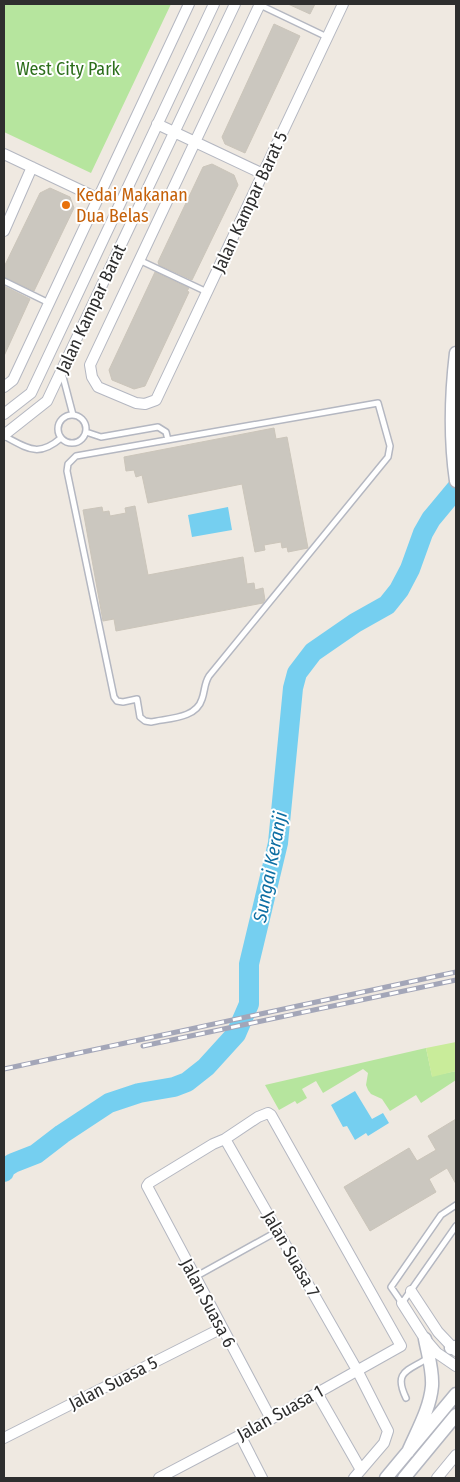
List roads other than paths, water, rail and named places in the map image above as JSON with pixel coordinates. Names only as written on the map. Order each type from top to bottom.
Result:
[{"type":"street","points":[[4,387],[13,380],[189,4]]},
{"type":"street","name":"Jalan Kampar Barat","points":[[4,414],[31,393],[214,4]]},
{"type":"street","name":"Jalan Kampar Barat","points":[[4,435],[47,401],[235,4]]},
{"type":"street","points":[[139,260],[260,4]]},
{"type":"street","name":"Jalan Kampar Barat 5","points":[[139,260],[90,365],[92,377],[98,387],[136,403],[145,404],[156,400],[343,4]]},
{"type":"street","points":[[157,124],[263,174]]},
{"type":"street","points":[[4,154],[97,198]]},
{"type":"street","points":[[4,231],[32,167]]},
{"type":"street","points":[[456,352],[452,411],[456,481]]},
{"type":"street","name":"Jalan Suasa 1","points":[[161,1478],[401,1346],[271,1115],[268,1113],[258,1117],[225,1138]]},
{"type":"street","name":"Jalan Suasa 6","points":[[225,1138],[157,1178],[147,1186],[271,1419]]},
{"type":"street","name":"Jalan Suasa 7","points":[[225,1138],[357,1370],[388,1434],[384,1443],[358,1474]]},
{"type":"street","points":[[411,1291],[438,1332],[454,1349]]},
{"type":"street","points":[[402,1303],[425,1339],[437,1353],[456,1366]]},
{"type":"street","name":"Jalan Suasa 5","points":[[4,1438],[222,1328]]},
{"type":"street","points":[[408,1452],[429,1403],[432,1386],[431,1365],[425,1339]]},
{"type":"street","points":[[317,1393],[358,1474]]},
{"type":"street","points":[[386,1478],[456,1394]]},
{"type":"street","points":[[404,1478],[456,1415]]},
{"type":"street","points":[[240,1435],[262,1478]]},
{"type":"street","points":[[437,1478],[456,1455]]},
{"type":"lane","points":[[260,4],[327,38]]},
{"type":"lane","points":[[139,260],[207,292]]},
{"type":"lane","points":[[4,281],[49,303]]},
{"type":"lane","points":[[62,370],[73,415]]},
{"type":"lane","points":[[378,402],[390,446],[388,457],[382,466],[209,676],[205,683],[198,709],[191,714],[151,722],[145,721],[140,717],[137,699],[123,702],[118,701],[114,697],[67,471],[68,464],[76,456],[168,440],[378,402]]},
{"type":"lane","points":[[68,415],[73,415],[81,418],[86,432],[78,442],[69,443],[61,438],[57,430],[60,421],[68,415]]},
{"type":"lane","points":[[86,432],[101,436],[158,428],[166,432],[168,440]]},
{"type":"lane","points":[[4,435],[29,449],[35,450],[44,450],[51,447],[61,438]]},
{"type":"lane","points":[[456,1205],[441,1215],[391,1287],[402,1303],[456,1226]]},
{"type":"lane","points":[[194,1277],[278,1231]]},
{"type":"lane","points":[[406,1398],[400,1386],[400,1378],[405,1371],[428,1358]]},
{"type":"water","points":[[228,507],[232,530],[192,537],[188,515]]},
{"type":"water","points":[[355,1091],[372,1119],[383,1113],[389,1123],[368,1136],[366,1133],[355,1140],[347,1126],[343,1127],[331,1105]]},
{"type":"waterway","name":"Sungai Keranji","points":[[4,1172],[5,1168],[36,1154],[62,1134],[109,1103],[139,1093],[174,1087],[187,1082],[206,1067],[236,1034],[249,1004],[249,964],[278,843],[293,688],[297,673],[313,652],[355,623],[387,605],[399,590],[410,569],[423,533],[431,519],[456,489]]},
{"type":"railway","points":[[4,1069],[456,972]]},
{"type":"railway","points":[[143,1046],[456,980]]},
{"type":"place","name":"Kedai Makanan Dua Belas","points":[[66,205]]},
{"type":"park label","name":"West City Park","points":[[68,69]]}]
